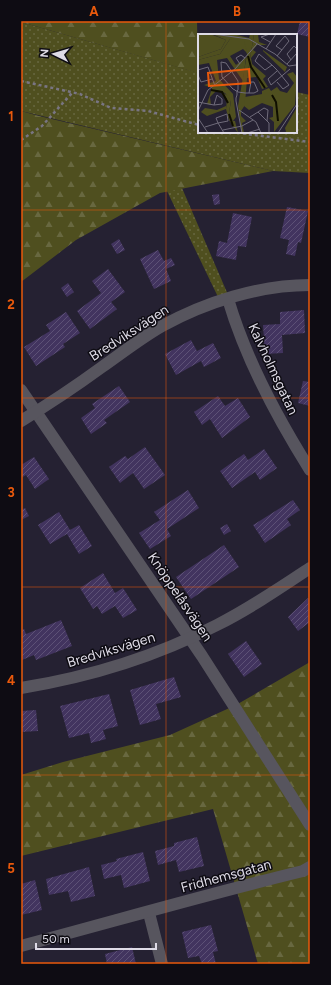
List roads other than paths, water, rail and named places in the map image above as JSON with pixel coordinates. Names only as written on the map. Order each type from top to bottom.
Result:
[{"type":"street","name":"Bredviksvägen","points":[[21,421],[161,327],[202,308],[228,299],[280,287],[310,285]]},
{"type":"street","name":"Kalvholmsgatan","points":[[228,299],[234,320],[263,388],[289,436],[310,470]]},
{"type":"street","name":"Knöppelåsvägen","points":[[21,390],[190,638],[310,824]]},
{"type":"street","name":"Bredviksvägen","points":[[21,688],[106,670],[134,661],[190,638],[221,623],[265,598],[310,568]]},
{"type":"street","name":"Fridhemsgatan","points":[[21,946],[247,884],[303,871],[310,867]]},
{"type":"street","points":[[149,912],[162,964]]}]
